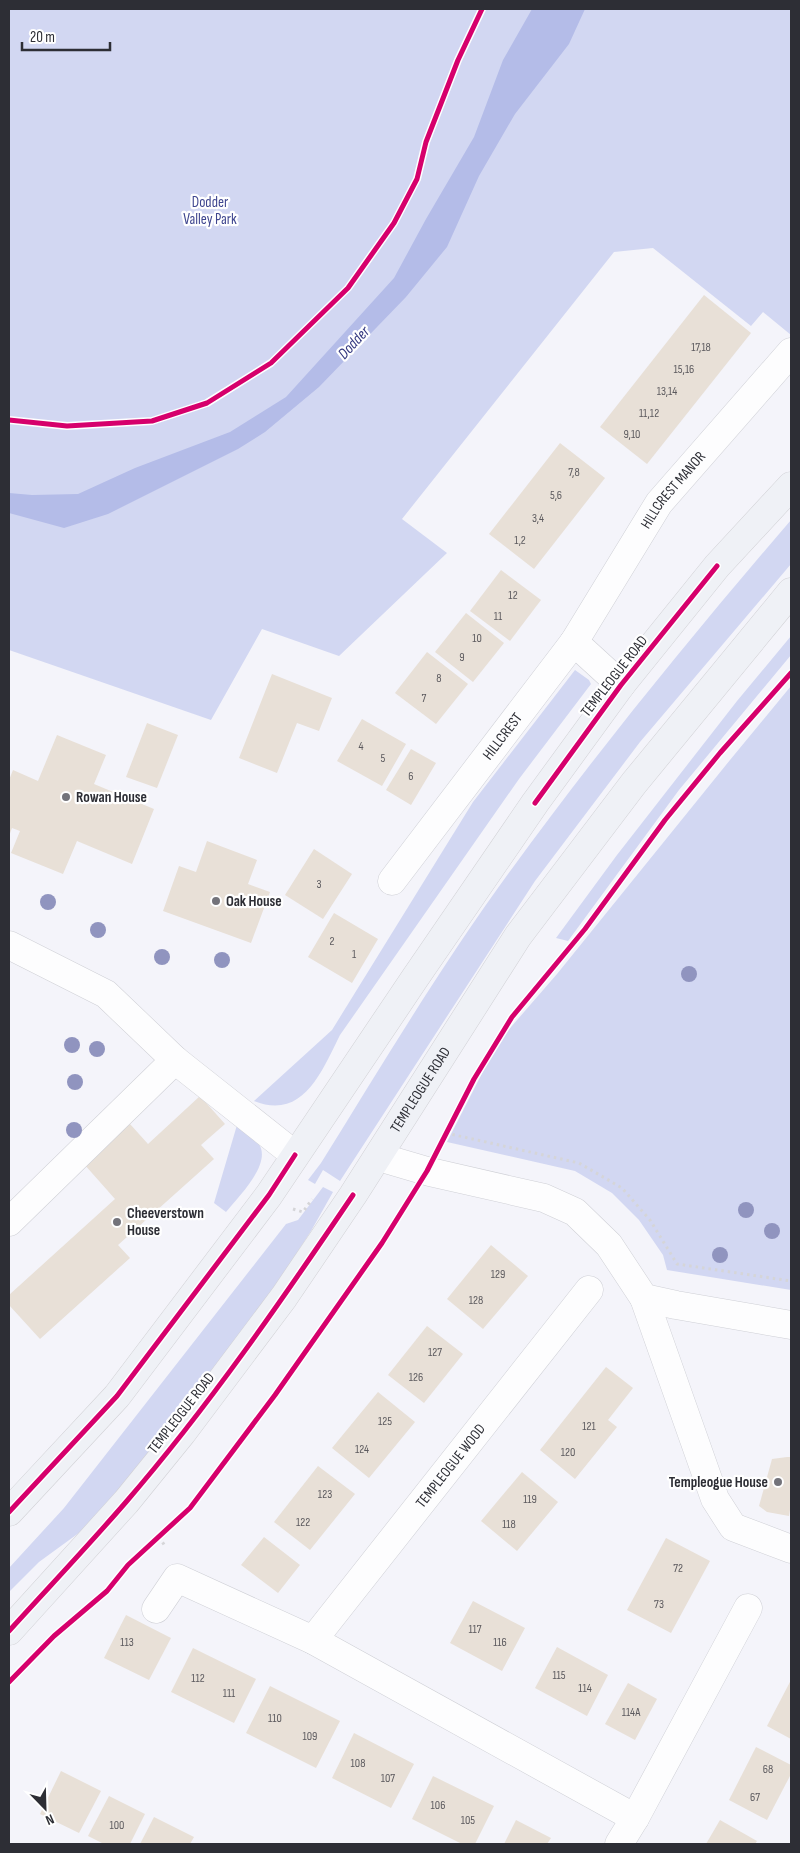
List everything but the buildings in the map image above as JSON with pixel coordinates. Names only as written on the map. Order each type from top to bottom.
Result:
[{"type":"main road","name":"TEMPLEOGUE ROAD","points":[[9,1512],[117,1396],[269,1195],[530,811],[621,686],[717,566],[791,486]]},
{"type":"main road","name":"TEMPLEOGUE ROAD","points":[[9,1631],[126,1502],[182,1433],[284,1297],[379,1157],[518,936],[634,783],[791,592]]},
{"type":"street","name":"HILLCREST MANOR","points":[[574,642],[659,503],[791,352]]},
{"type":"street","points":[[574,642],[621,686]]},
{"type":"street","name":"HILLCREST","points":[[392,881],[574,642]]},
{"type":"street","points":[[9,945],[106,994],[175,1060],[295,1156]]},
{"type":"street","points":[[9,1222],[175,1060]]},
{"type":"street","points":[[379,1157],[544,1198],[575,1212],[609,1245],[644,1298],[715,1500],[733,1527],[791,1549]]},
{"type":"street","name":"TEMPLEOGUE WOOD","points":[[313,1640],[589,1290]]},
{"type":"street","points":[[644,1298],[791,1325]]},
{"type":"street","points":[[156,1609],[176,1578],[313,1640],[636,1818]]},
{"type":"street","points":[[619,1844],[636,1818],[748,1608]]},
{"type":"path","points":[[427,1170],[450,1126]]},
{"type":"path","points":[[446,1133],[579,1163],[622,1188],[650,1220],[677,1264],[791,1281]]},
{"type":"path","points":[[286,1206],[303,1212],[318,1193]]},
{"type":"path","points":[[153,1543],[166,1531]]},
{"type":"path","points":[[159,1537],[165,1546]]},
{"type":"green space","name":"Dodder Valley Park","points":[[9,9],[791,9],[791,335],[763,312],[751,326],[653,248],[614,252],[402,519],[447,553],[339,656],[262,629],[211,720],[9,650]]},
{"type":"green space","points":[[791,520],[791,564],[640,742],[535,881],[340,1181],[323,1170],[315,1184],[308,1180],[321,1163],[437,978],[511,870],[578,780],[648,692]]},
{"type":"green space","points":[[791,636],[791,655],[679,790],[568,941],[556,938],[617,855],[737,701]]},
{"type":"green space","points":[[575,670],[589,680],[591,684],[519,779],[340,1035],[318,1077],[309,1089],[298,1098],[286,1104],[271,1105],[254,1101],[332,1030],[473,802]]},
{"type":"green space","points":[[791,686],[791,1290],[667,1270],[663,1255],[639,1220],[612,1193],[575,1171],[447,1142],[498,1042],[557,974]]},
{"type":"green space","points":[[237,1125],[256,1140],[260,1146],[262,1154],[261,1163],[245,1190],[226,1212],[214,1203]]},
{"type":"green space","points":[[323,1187],[333,1192],[311,1231],[262,1307],[98,1519],[39,1562],[9,1592],[9,1568],[64,1508],[286,1224],[298,1220]]},
{"type":"water","name":"Dodder","points":[[532,9],[585,9],[569,44],[515,114],[479,176],[447,247],[406,297],[319,387],[265,432],[238,449],[108,514],[64,528],[9,513],[9,493],[32,495],[78,494],[135,468],[230,432],[286,397],[394,278],[474,137],[503,60]]},
{"type":"cycle path","points":[[9,420],[67,426],[152,421],[207,403],[271,363],[348,288],[394,223],[417,179],[426,142],[458,60],[482,9]]},
{"type":"cycle path","points":[[535,803],[621,685],[717,566]]},
{"type":"cycle path","points":[[9,1682],[54,1636],[107,1591],[128,1565],[190,1508],[275,1395],[382,1243],[427,1171],[474,1079],[512,1017],[585,929],[665,820],[720,753],[791,673]]},
{"type":"cycle path","points":[[9,1512],[117,1396],[269,1195],[295,1155]]},
{"type":"cycle path","points":[[9,1631],[157,1466],[272,1313],[353,1195]]},
{"type":"place","name":"Rowan House","points":[[66,797]]},
{"type":"place","name":"Oak House","points":[[216,901]]},
{"type":"place","name":"Cheeverstown House","points":[[117,1222]]},
{"type":"place","name":"Templeogue House","points":[[778,1482]]}]
